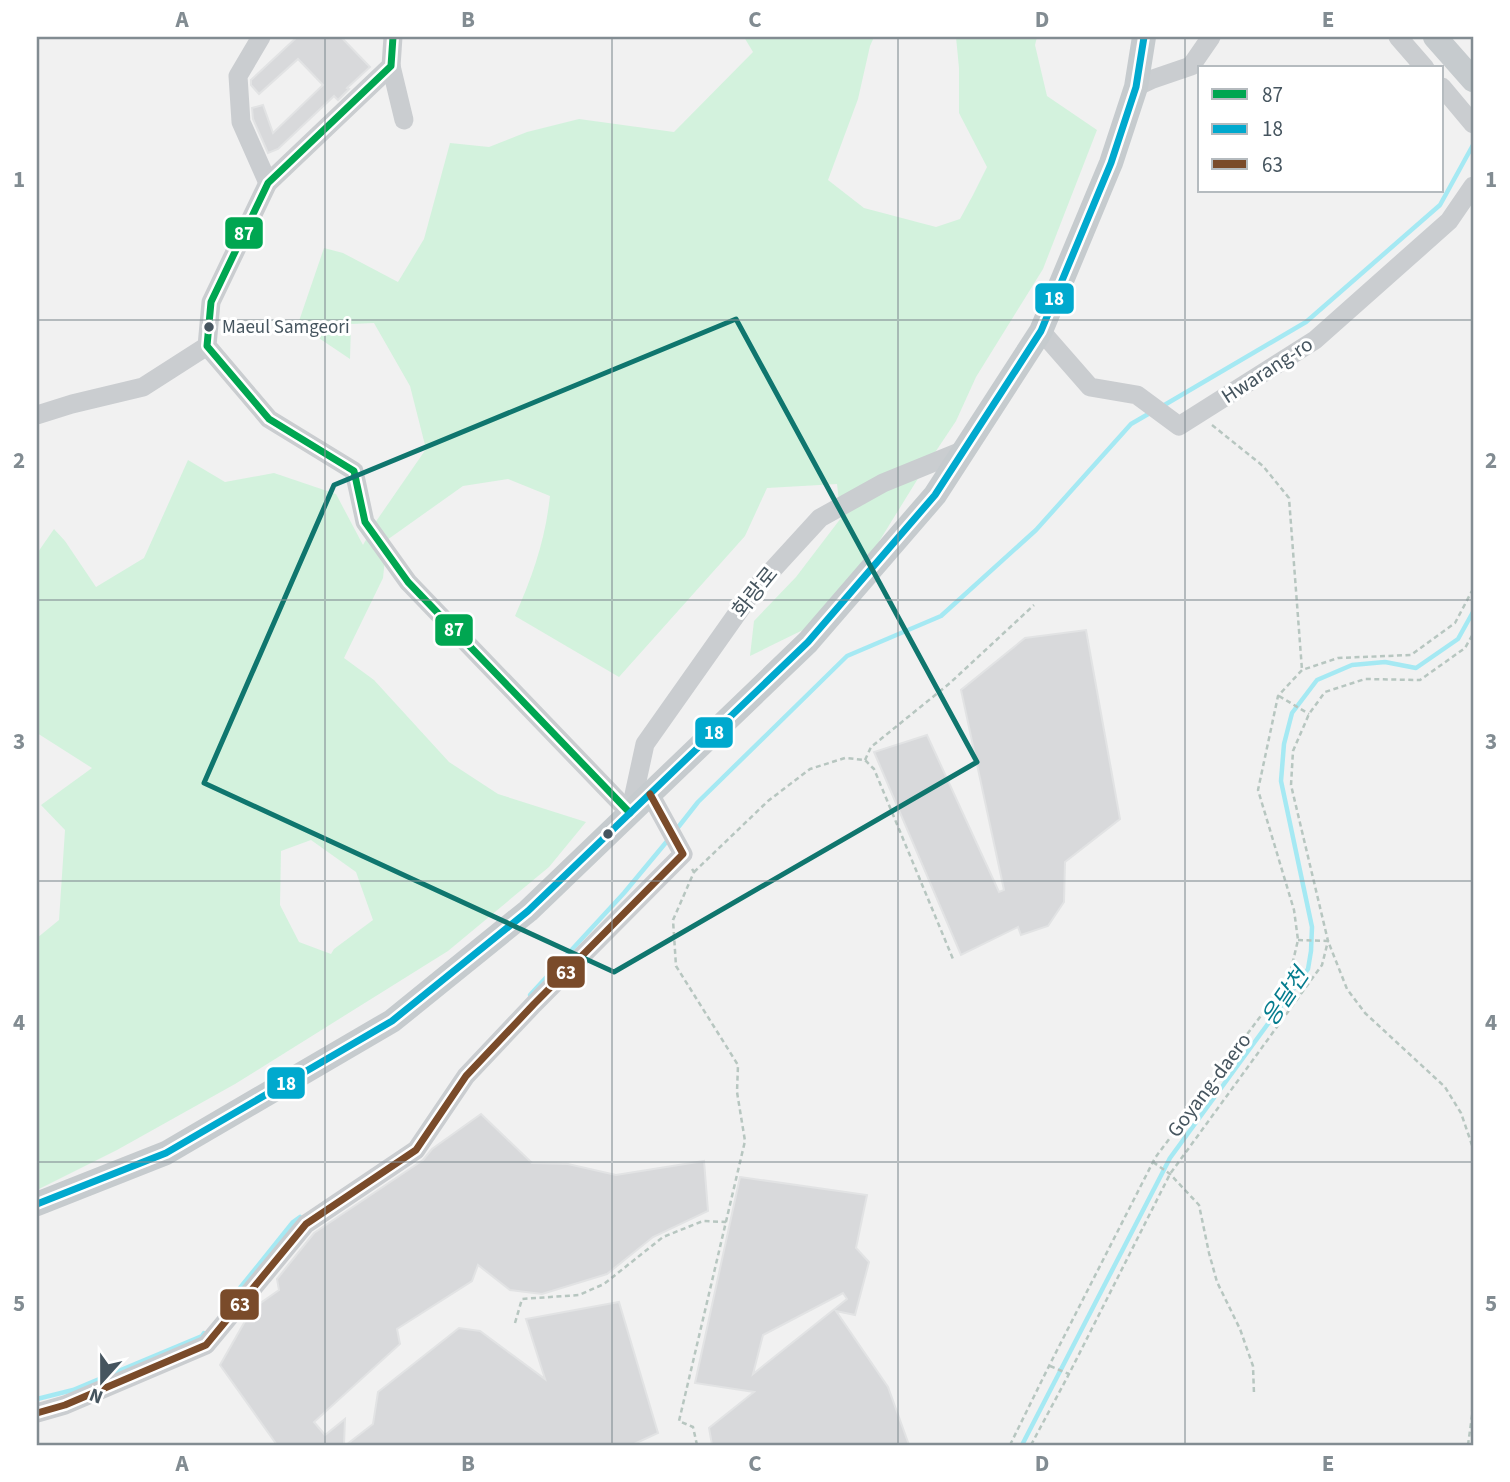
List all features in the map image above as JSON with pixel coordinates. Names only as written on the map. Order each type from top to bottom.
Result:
[{"type":"main road","points":[[37,1204],[166,1153],[392,1021],[528,911],[808,642],[935,495],[1041,331],[1111,163],[1136,87],[1144,37]]},
{"type":"main road","points":[[1436,37],[1473,80]]},
{"type":"street","points":[[261,37],[238,76],[241,122],[268,183]]},
{"type":"street","points":[[393,37],[391,66],[404,120]]},
{"type":"street","points":[[1136,87],[1191,66],[1211,37]]},
{"type":"street","points":[[1398,37],[1423,66]]},
{"type":"street","points":[[391,66],[268,183],[211,302],[207,346],[269,419],[354,471],[365,522],[408,582],[629,813]]},
{"type":"street","points":[[1444,89],[1471,122]]},
{"type":"street","name":"Hwarang-ro","points":[[1041,331],[1090,387],[1137,395],[1179,426],[1315,340],[1448,221],[1473,186]]},
{"type":"street","points":[[37,415],[143,387],[207,346]]},
{"type":"street","name":"화랑로","points":[[629,813],[645,744],[753,591],[820,518],[883,484],[964,450]]},
{"type":"street","points":[[37,1413],[65,1405],[206,1345],[306,1224],[416,1150],[467,1076],[534,1004],[683,854],[650,794]]},
{"type":"path","points":[[1199,414],[1264,466],[1289,498],[1302,670]]},
{"type":"path","points":[[1309,714],[1278,696],[1302,670],[1338,658],[1411,655],[1455,623],[1473,589]]},
{"type":"path","points":[[865,760],[871,747],[950,682],[1034,605]]},
{"type":"path","points":[[1473,634],[1465,648],[1420,680],[1365,679],[1325,692],[1309,714],[1293,751],[1291,785],[1328,941],[1347,989],[1365,1013],[1445,1087],[1461,1112],[1473,1147]]},
{"type":"path","name":"Goyang-daero","points":[[1010,1445],[1153,1162],[1289,978],[1300,940],[1294,910],[1258,790],[1278,696]]},
{"type":"path","points":[[697,1445],[693,1427],[679,1421],[745,1141],[737,1092],[738,1065],[676,966],[673,920],[694,872],[768,801],[810,769],[845,758],[865,760],[874,769],[953,959]]},
{"type":"path","points":[[683,854],[694,872]]},
{"type":"path","points":[[1300,940],[1328,941]]},
{"type":"path","name":"Goyang-daero","points":[[1031,1445],[1170,1174],[1322,965],[1328,941]]},
{"type":"path","points":[[1153,1162],[1170,1174],[1199,1205],[1217,1282],[1240,1329],[1253,1366],[1254,1394]]},
{"type":"path","points":[[514,1323],[522,1298],[579,1295],[604,1284],[663,1237],[704,1221],[726,1222]]},
{"type":"path","points":[[1049,1366],[1067,1373]]},
{"type":"path","points":[[1468,1445],[1473,1388]]},
{"type":"highlighted area","points":[[736,319],[977,762],[614,972],[204,783],[334,485]]},
{"type":"green space","points":[[744,37],[874,37],[858,99],[828,180],[864,208],[936,227],[960,219],[987,167],[959,113],[956,37],[1037,37],[1035,45],[1047,96],[1097,130],[1043,269],[976,377],[956,421],[867,561],[805,629],[750,656],[754,621],[796,577],[841,518],[837,484],[767,488],[745,536],[619,677],[515,616],[537,558],[550,496],[508,479],[463,486],[387,540],[383,578],[344,658],[374,680],[449,762],[498,794],[586,822],[549,867],[448,951],[235,1084],[117,1150],[37,1190],[37,938],[59,920],[65,830],[41,805],[92,768],[37,733],[37,550],[38,552],[54,529],[96,587],[144,558],[188,460],[225,482],[274,473],[336,494],[363,545],[426,449],[410,386],[374,323],[351,324],[350,359],[298,324],[324,248],[343,253],[398,282],[424,239],[450,143],[489,147],[527,132],[579,119],[674,132],[753,52]],"holes":[[[311,840],[356,872],[373,920],[331,954],[299,942],[280,905],[281,851]]]},
{"type":"building","points":[[297,37],[341,37],[370,67],[338,100],[334,96],[278,149],[268,153],[253,119],[252,108],[263,105],[273,133],[323,85],[298,59],[259,94],[251,85],[251,80]]},
{"type":"building","points":[[1086,630],[1120,819],[1065,862],[1064,902],[1048,926],[1021,935],[1018,927],[961,955],[874,752],[927,735],[999,892],[1004,890],[961,690],[1025,638]]},
{"type":"building","points":[[481,1114],[532,1163],[568,1164],[616,1175],[704,1161],[708,1211],[653,1237],[607,1274],[542,1294],[510,1290],[478,1265],[472,1281],[397,1329],[400,1344],[314,1422],[325,1435],[345,1419],[344,1445],[277,1445],[220,1365],[252,1309],[279,1290],[277,1279],[314,1233],[423,1160],[432,1149]]},
{"type":"building","points":[[740,1177],[867,1195],[856,1248],[869,1262],[855,1315],[836,1311],[888,1387],[909,1445],[712,1445],[709,1428],[754,1392],[695,1383]],"holes":[[[843,1293],[847,1299],[753,1374],[763,1335]]]},
{"type":"building","points":[[619,1302],[658,1433],[632,1445],[346,1445],[373,1424],[378,1392],[459,1328],[480,1331],[545,1379],[526,1319]]},
{"type":"waterway","points":[[1161,407],[1306,322],[1440,205],[1473,145]]},
{"type":"waterway","points":[[676,830],[698,802],[847,656],[941,616],[1036,530],[1131,424],[1150,413]]},
{"type":"waterway","name":"응달천","points":[[1022,1445],[1170,1158],[1308,969],[1312,927],[1281,781],[1284,744],[1292,713],[1317,680],[1352,665],[1385,662],[1416,668],[1458,639],[1473,612]]},
{"type":"waterway","points":[[530,995],[624,893],[668,840]]},
{"type":"waterway","points":[[223,1309],[293,1222],[300,1217]]},
{"type":"waterway","points":[[37,1399],[73,1390],[204,1333]]},
{"type":"transit line","name":"87","points":[[393,37],[391,66],[268,183],[211,302],[207,346],[269,419],[354,471],[365,522],[408,582],[630,813]]},
{"type":"transit line","name":"18","points":[[37,1204],[166,1153],[392,1021],[528,911],[808,642],[935,495],[1041,331],[1111,163],[1136,87],[1144,37]]},
{"type":"transit line","name":"63","points":[[37,1413],[65,1405],[206,1345],[306,1224],[416,1150],[466,1076],[683,854],[650,794]]},
{"type":"place","name":"Maeul Samgeori","points":[[209,327]]}]
